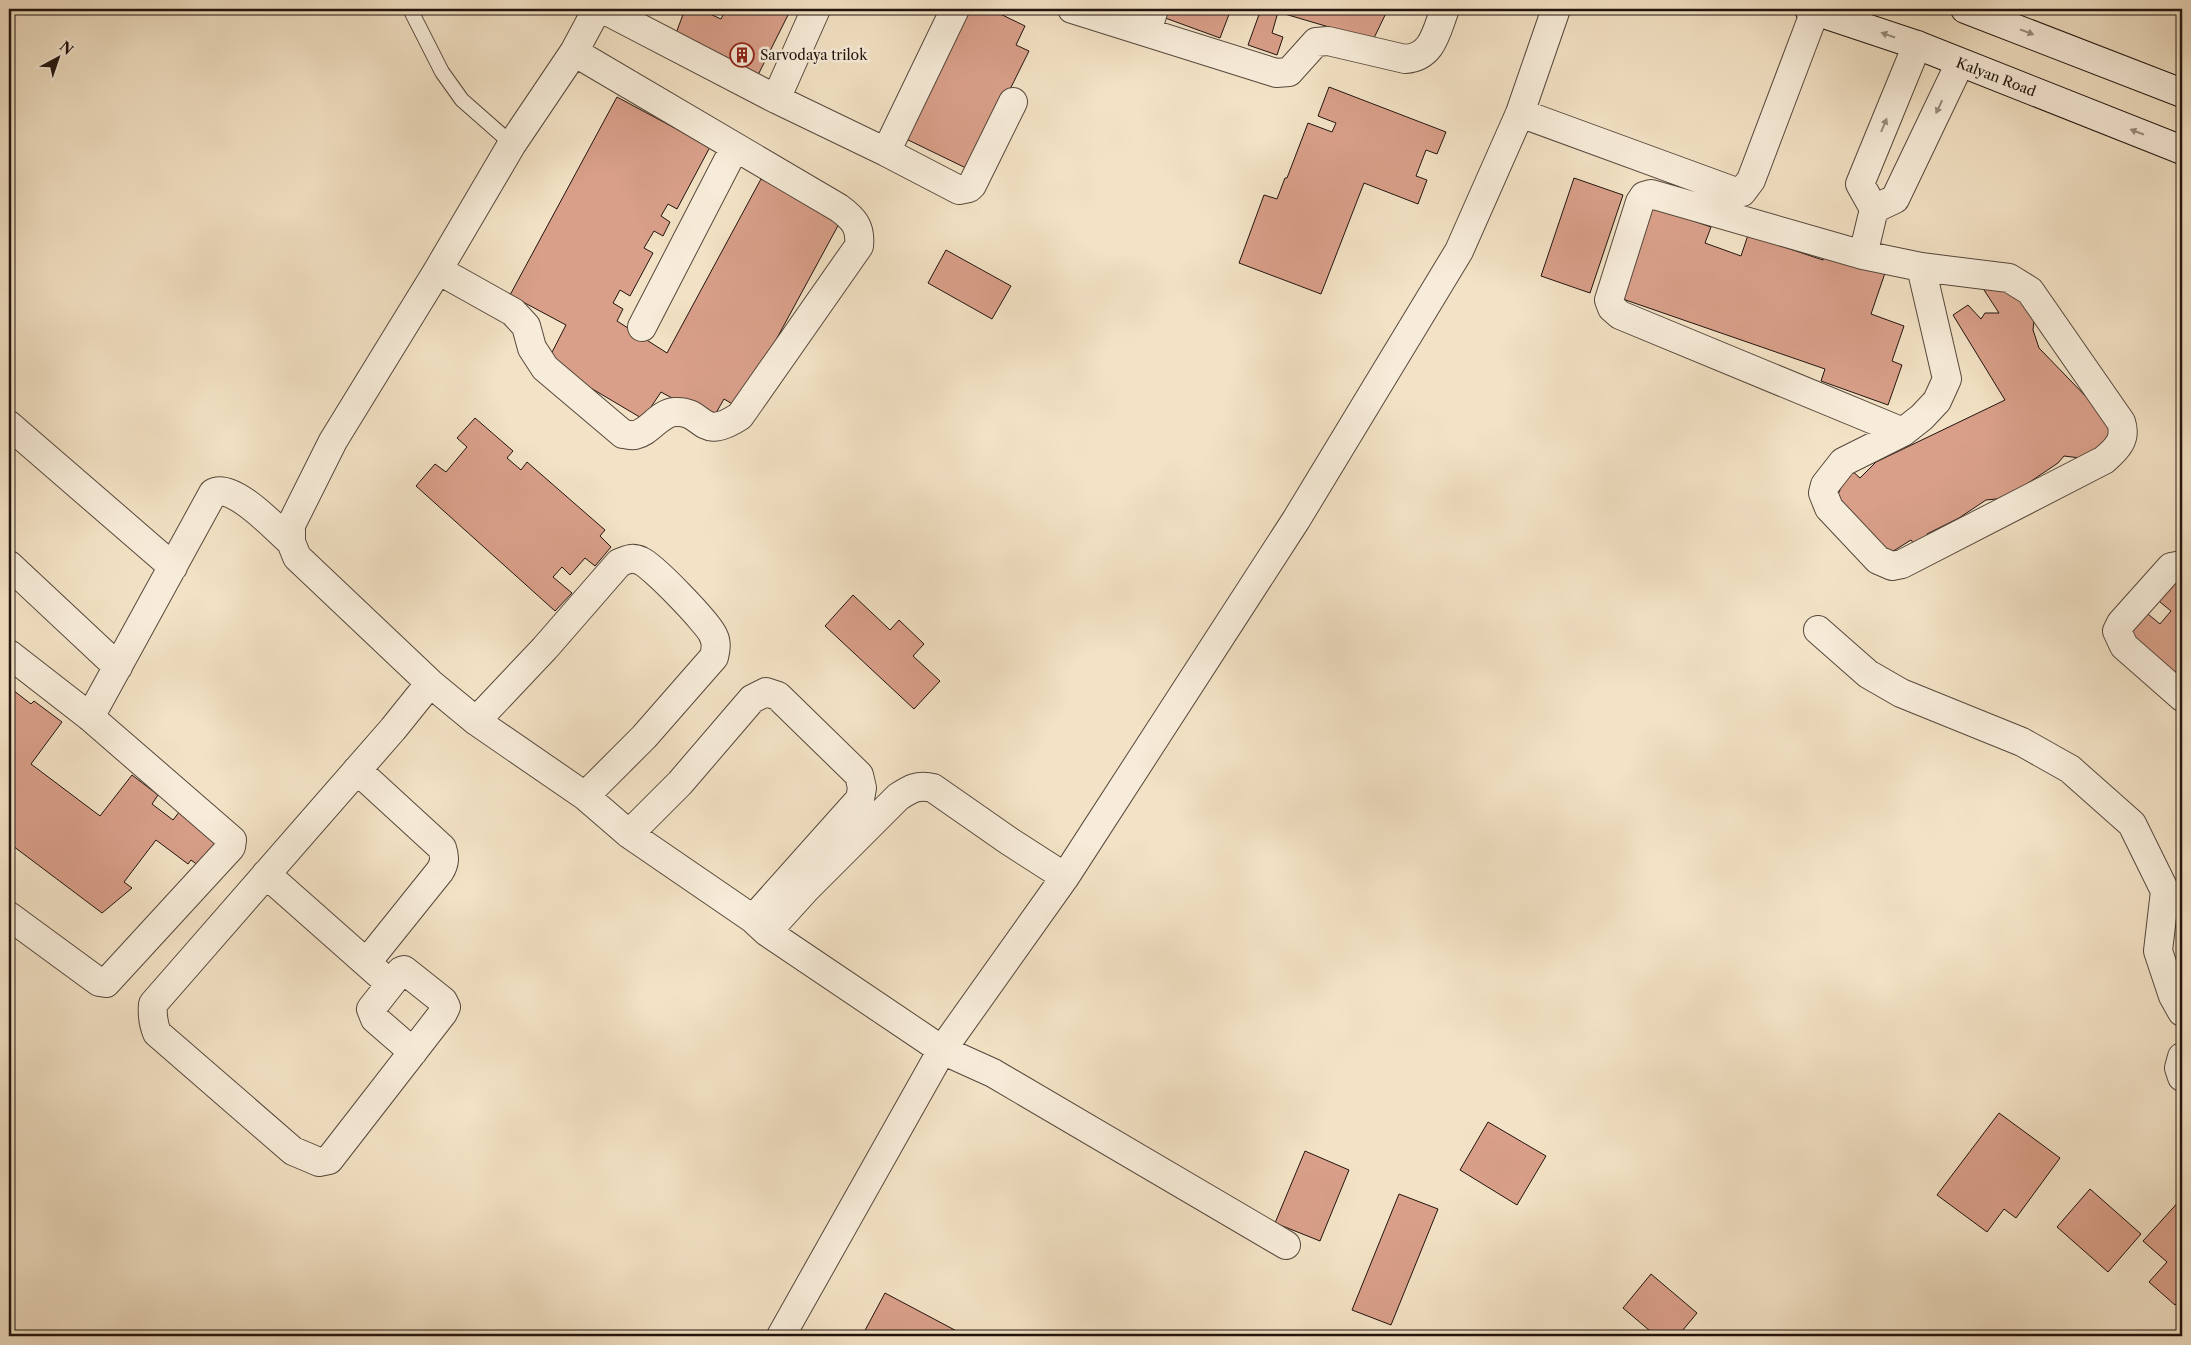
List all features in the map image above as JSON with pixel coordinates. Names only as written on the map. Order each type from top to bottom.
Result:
[{"type":"street","points":[[597,9],[574,52],[512,144],[438,270],[333,441],[290,525],[291,542],[297,557],[430,683],[476,720],[584,796],[629,834],[942,1050],[993,1073],[1286,1245]]},
{"type":"street","points":[[603,9],[776,99],[886,152],[959,190],[969,188],[1013,102]]},
{"type":"street","points":[[776,99],[816,9]]},
{"type":"street","points":[[886,152],[955,9]]},
{"type":"street","points":[[1072,9],[1151,20],[1276,73],[1289,72],[1316,42],[1328,41],[1405,59],[1416,58],[1428,49],[1445,9]]},
{"type":"street","points":[[781,1336],[942,1050],[1065,877],[1296,520],[1459,251],[1520,113],[1556,9]]},
{"type":"street","points":[[1965,9],[2182,93]]},
{"type":"street","points":[[1520,113],[1736,192],[1742,192],[1751,180],[1812,10]]},
{"type":"street","name":"Kalyan Road","points":[[1812,10],[1917,45],[2182,150]]},
{"type":"street","points":[[1863,255],[1874,209],[1860,184],[1917,45]]},
{"type":"street","points":[[438,270],[513,312],[526,326],[532,348],[545,368],[623,434],[635,435],[666,414],[677,412],[688,415],[714,428],[725,426],[740,416],[859,246],[860,236],[857,224],[850,216],[574,52]]},
{"type":"street","points":[[1874,209],[1895,199],[1960,63]]},
{"type":"street","points":[[642,327],[735,147]]},
{"type":"street","points":[[1903,432],[1620,315],[1612,308],[1609,300],[1640,202],[1644,196],[1651,194],[1863,255],[1921,267],[2008,278],[2030,291],[2121,422],[2123,438],[2116,450],[2104,460],[1902,564],[1892,566],[1878,560],[1829,508],[1823,493],[1825,485],[1843,462],[1903,432],[1922,417],[1937,401],[1947,379],[1921,267]]},
{"type":"street","points":[[9,425],[173,567]]},
{"type":"street","points":[[90,717],[213,493],[218,490],[246,501],[291,542]]},
{"type":"street","points":[[476,720],[545,648],[619,563],[630,558],[643,561],[681,597],[713,634],[716,647],[714,657],[644,736],[584,796]]},
{"type":"street","points":[[9,565],[118,666]]},
{"type":"street","points":[[2182,565],[2171,566],[2121,623],[2117,631],[2124,646],[2182,697]]},
{"type":"street","points":[[1818,630],[1868,674],[1901,693],[2022,742],[2070,769],[2132,824],[2173,889],[2158,951],[2173,996],[2182,1012]]},
{"type":"street","points":[[9,654],[90,717],[232,840],[231,847],[106,983],[99,982],[9,916]]},
{"type":"street","points":[[413,1052],[375,1019],[372,1012],[372,1006],[400,971],[404,970],[443,1001],[446,1007],[443,1013],[413,1052],[329,1160],[319,1162],[293,1151],[157,1033],[153,1022],[152,1004],[430,683]]},
{"type":"street","points":[[629,834],[680,783],[752,699],[766,692],[778,696],[859,775],[862,788],[860,799],[760,925]]},
{"type":"street","points":[[356,770],[442,848],[445,856],[444,864],[440,871],[367,962]]},
{"type":"street","points":[[760,925],[806,889],[898,798],[911,788],[924,785],[933,788],[1065,877]]},
{"type":"street","points":[[266,874],[390,984]]},
{"type":"street","points":[[2182,1057],[2179,1068],[2182,1077]]},
{"type":"lane","points":[[410,9],[442,72],[462,100],[512,144]]},
{"type":"building","name":"Sarvodaya trilok","points":[[685,9],[699,9],[721,19],[726,9],[791,9],[758,75],[675,36]]},
{"type":"building","points":[[963,9],[990,9],[1025,26],[1016,45],[1029,51],[970,170],[900,136]]},
{"type":"building","points":[[1160,9],[1231,9],[1220,38],[1157,15]]},
{"type":"building","points":[[1261,9],[1388,9],[1373,40],[1278,12],[1272,33],[1283,37],[1277,55],[1248,45]]},
{"type":"building","points":[[1329,87],[1446,132],[1437,154],[1426,150],[1416,176],[1427,180],[1418,204],[1364,183],[1321,294],[1239,263],[1264,195],[1277,199],[1308,123],[1332,132],[1336,123],[1318,116]]},
{"type":"building","points":[[617,97],[710,147],[677,209],[668,204],[661,216],[670,222],[663,236],[654,231],[644,248],[653,253],[630,296],[620,290],[613,303],[623,309],[617,321],[667,353],[761,179],[840,222],[739,408],[724,399],[712,420],[661,392],[643,419],[547,362],[566,325],[510,295]]},
{"type":"building","points":[[1574,178],[1623,195],[1590,293],[1541,276]]},
{"type":"building","points":[[1648,205],[1711,227],[1705,243],[1741,256],[1748,235],[1823,260],[1825,253],[1885,273],[1871,314],[1904,326],[1892,361],[1902,365],[1888,405],[1821,381],[1825,369],[1617,297]]},
{"type":"building","points":[[946,250],[1011,286],[992,319],[928,283]]},
{"type":"building","points":[[2008,284],[2034,320],[2033,330],[2039,348],[2098,409],[2112,427],[2105,446],[2096,460],[2064,456],[2058,463],[2006,498],[1986,500],[1959,518],[1927,534],[1931,546],[1920,552],[1911,540],[1887,555],[1835,501],[1840,490],[1839,480],[1851,470],[1860,478],[1876,462],[2005,400],[1953,315],[1968,305],[1981,319],[1985,313],[1999,313],[1984,290]]},
{"type":"building","points":[[475,418],[513,451],[507,458],[521,470],[527,462],[605,530],[600,536],[611,547],[595,566],[585,558],[570,575],[562,567],[553,577],[572,593],[555,611],[416,486],[435,464],[446,472],[467,447],[457,438]]},
{"type":"building","points":[[2182,575],[2182,685],[2123,634],[2143,610],[2160,624],[2171,611],[2154,597]]},
{"type":"building","points":[[853,595],[890,630],[899,620],[924,644],[913,656],[940,681],[914,709],[825,626]]},
{"type":"building","points":[[9,687],[31,704],[34,701],[62,722],[31,764],[100,816],[132,775],[158,795],[152,804],[173,820],[180,811],[221,843],[202,868],[191,860],[188,864],[156,840],[124,882],[132,888],[102,913],[9,843]]},
{"type":"building","points":[[1999,1113],[2060,1158],[2016,1218],[2004,1209],[1987,1232],[1937,1195]]},
{"type":"building","points":[[1488,1122],[1546,1156],[1517,1205],[1460,1170]]},
{"type":"building","points":[[1305,1151],[1349,1170],[1320,1241],[1275,1223]]},
{"type":"building","points":[[2090,1189],[2141,1234],[2108,1272],[2057,1227]]},
{"type":"building","points":[[1399,1194],[1438,1209],[1391,1325],[1352,1310]]},
{"type":"building","points":[[2182,1198],[2182,1297],[2175,1305],[2149,1282],[2167,1262],[2143,1241]]},
{"type":"building","points":[[1651,1274],[1697,1313],[1678,1336],[1656,1336],[1623,1308]]},
{"type":"building","points":[[885,1293],[966,1336],[862,1336]]},
{"type":"place","name":"Sarvodaya trilok","points":[[742,55]]}]
